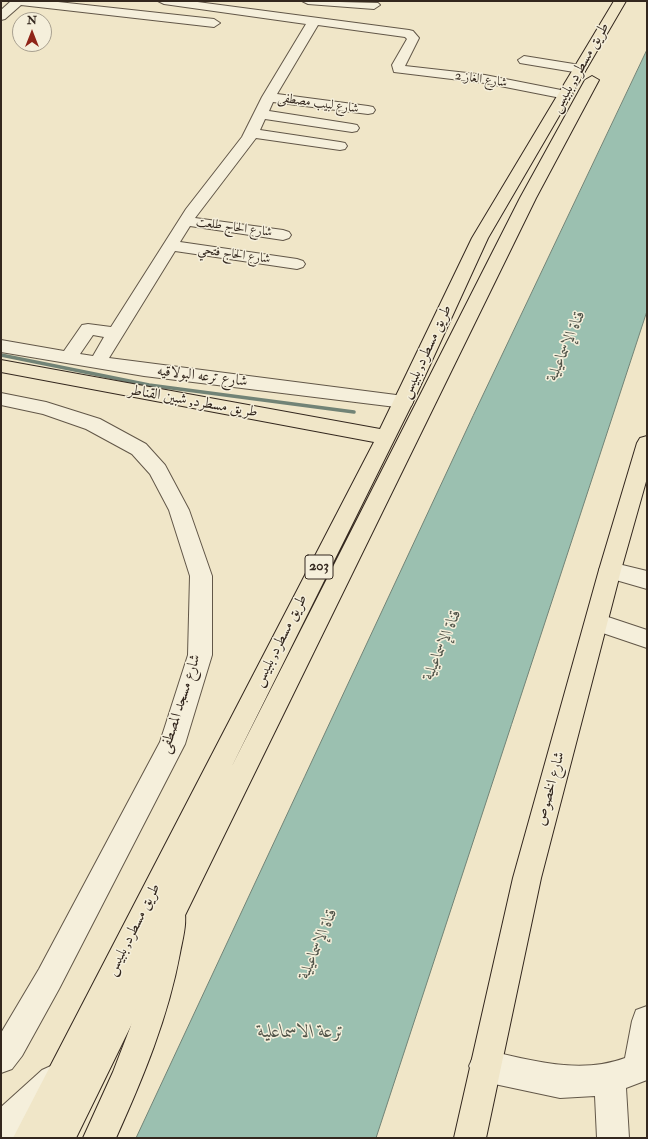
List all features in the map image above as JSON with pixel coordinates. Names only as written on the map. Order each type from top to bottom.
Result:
[{"type":"main road","name":"طريق مسطرد, بلبيس","points":[[29,1138],[404,402],[480,238],[566,95],[620,1]]},
{"type":"main road","name":"طريق مسطرد, بلبيس","points":[[59,1138],[481,295],[528,198],[561,134],[635,1]]},
{"type":"main road","name":"طريق مسطرد, شبين القناطر","points":[[1,366],[385,437]]},
{"type":"main road","name":"شارع الخصوص","points":[[470,1138],[527,878],[610,570],[646,448]]},
{"type":"main road","points":[[103,1129],[151,1015],[165,961],[172,912]]},
{"type":"street","points":[[1,16],[18,1],[222,24]]},
{"type":"street","points":[[148,16],[160,1],[286,12],[314,21],[363,27],[375,3],[308,1]]},
{"type":"street","points":[[97,363],[185,221],[198,202],[243,147],[252,133],[269,97],[314,21]]},
{"type":"street","name":"شارع الغاز 2","points":[[363,27],[412,35],[413,38],[398,65],[399,69],[485,79],[566,95]]},
{"type":"street","points":[[290,32],[306,34]]},
{"type":"street","points":[[524,60],[580,69]]},
{"type":"street","name":"شارع لبيب مصطفى","points":[[269,97],[368,110]]},
{"type":"street","points":[[261,114],[352,128]]},
{"type":"street","points":[[252,133],[340,146]]},
{"type":"street","name":"شارع الحاج طلعت","points":[[185,221],[283,235]]},
{"type":"street","name":"شارع الحاج فتحي","points":[[170,246],[297,264]]},
{"type":"street","points":[[68,358],[88,329],[115,333]]},
{"type":"street","name":"شارع ترعه البولاقيه","points":[[1,346],[144,370],[404,402]]},
{"type":"street","name":"شارع مسجد المصطفى","points":[[1,399],[46,408],[93,424],[139,449],[158,470],[179,510],[201,576],[200,655],[172,744],[49,979],[11,1045],[1,1058]]},
{"type":"street","points":[[610,570],[647,580]]},
{"type":"street","points":[[596,622],[647,639]]},
{"type":"street","points":[[613,1138],[647,1021]]},
{"type":"street","points":[[486,1066],[560,1082],[632,1069]]},
{"type":"street","points":[[1,1129],[37,1098],[62,1072]]},
{"type":"water","name":"ترعة الاسماعلية","points":[[647,50],[647,311],[376,1138],[136,1138],[473,416]]},
{"type":"waterway","points":[[1,355],[149,385],[354,412]]},
{"type":"water label","name":"قناة الإسماعيلية","points":[[567,346]]},
{"type":"water label","name":"قناة الإسماعيلية","points":[[443,645]]},
{"type":"water label","name":"قناة الإسماعيلية","points":[[319,944]]}]
